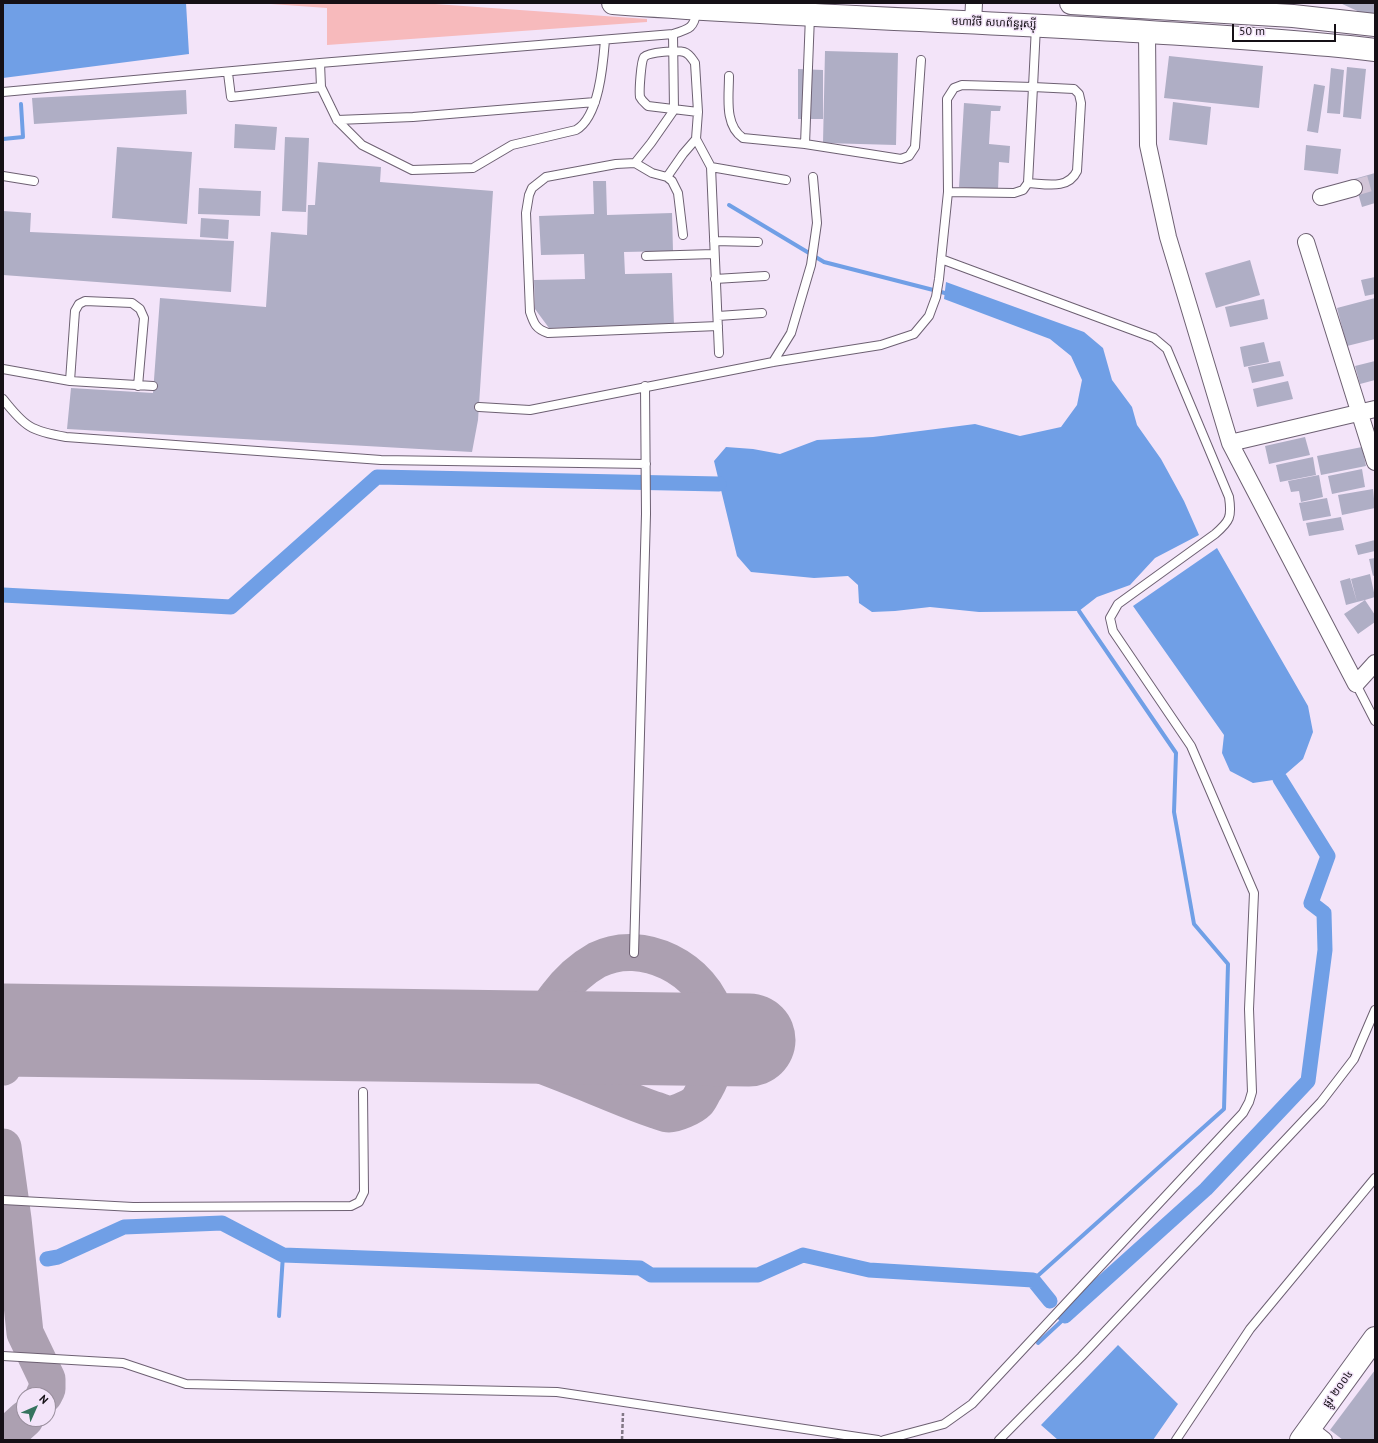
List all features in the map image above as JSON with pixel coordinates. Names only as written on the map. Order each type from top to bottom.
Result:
[{"type":"main road","name":"មហាវិថី សហព័ន្ធរុស្ស៊ី","points":[[613,3],[706,6],[810,15],[974,13],[1036,25],[1308,42],[1375,50]]},
{"type":"main road","points":[[1071,3],[1112,4],[1293,16],[1375,24]]},
{"type":"main road","name":"ផ្លូវ ២០០៤","points":[[1312,1436],[1375,1338]]},
{"type":"street","points":[[1148,32],[1148,145],[1168,237],[1230,443],[1356,684],[1375,663]]},
{"type":"street","points":[[1321,197],[1354,188]]},
{"type":"street","points":[[1306,242],[1375,462]]},
{"type":"street","points":[[1230,443],[1375,408]]},
{"type":"lane","points":[[3,92],[228,73],[320,63],[673,34],[692,26],[706,6]]},
{"type":"lane","points":[[805,144],[810,15]]},
{"type":"lane","points":[[948,192],[1014,193],[1023,190],[1028,183],[1036,25]]},
{"type":"lane","points":[[635,163],[674,110],[673,34]]},
{"type":"lane","points":[[320,63],[321,87],[337,120],[362,145],[412,170],[474,168],[512,145],[576,130],[587,122],[595,102],[605,40]]},
{"type":"lane","points":[[698,112],[648,106],[643,102],[640,96],[642,61],[645,56],[652,53],[684,52],[691,56],[695,63],[698,112],[696,139],[711,167],[719,353]]},
{"type":"lane","points":[[729,76],[730,123],[736,133],[743,138],[805,144],[901,159],[909,156],[915,147],[921,60]]},
{"type":"lane","points":[[228,73],[231,97],[321,87]]},
{"type":"lane","points":[[479,406],[530,410],[645,386],[773,362],[881,345],[914,334],[929,316],[936,297],[939,280],[948,192],[947,99],[950,92],[954,88],[962,86],[1033,87],[1074,89],[1079,94],[1081,103],[1078,171],[1071,182],[1061,184],[1028,183]]},
{"type":"lane","points":[[337,120],[413,117],[595,102]]},
{"type":"lane","points":[[667,177],[683,154],[696,139]]},
{"type":"lane","points":[[683,235],[678,193],[672,181],[667,177],[652,173],[635,163],[616,164],[546,177],[532,188],[529,195],[526,212],[530,312],[534,325],[548,334],[718,326]]},
{"type":"lane","points":[[711,167],[786,180]]},
{"type":"lane","points":[[3,176],[34,181]]},
{"type":"lane","points":[[773,362],[791,333],[811,265],[815,244],[816,223],[812,177]]},
{"type":"lane","points":[[714,241],[758,242]]},
{"type":"lane","points":[[646,256],[714,254]]},
{"type":"lane","points":[[884,1440],[944,1424],[972,1404],[1243,1113],[1252,1092],[1250,1009],[1254,893],[1191,746],[1114,631],[1110,618],[1118,604],[1215,534],[1227,523],[1231,512],[1229,497],[1167,349],[1154,338],[941,259]]},
{"type":"lane","points":[[715,279],[765,276]]},
{"type":"lane","points":[[70,381],[75,311],[79,304],[85,301],[132,303],[140,309],[144,318],[138,386]]},
{"type":"lane","points":[[718,316],[762,313]]},
{"type":"lane","points":[[3,369],[70,381],[154,386]]},
{"type":"lane","points":[[634,953],[646,514],[645,386]]},
{"type":"lane","points":[[3,399],[25,424],[34,430],[66,437],[381,460],[646,464]]},
{"type":"lane","points":[[1356,684],[1375,721]]},
{"type":"lane","points":[[999,1440],[1097,1340],[1321,1102],[1354,1059],[1375,1010]]},
{"type":"lane","points":[[3,1200],[133,1207],[351,1206],[359,1202],[364,1192],[363,1092]]},
{"type":"lane","points":[[1176,1440],[1250,1329],[1375,1178]]},
{"type":"lane","points":[[3,1356],[123,1364],[186,1384],[557,1392],[878,1440]]},
{"type":"path","points":[[622,1440],[624,1403]]},
{"type":"shaded area","points":[[257,3],[421,3],[647,19],[647,22],[327,45],[327,8]]},
{"type":"water","points":[[3,3],[186,3],[189,54],[3,78]]},
{"type":"water","points":[[946,282],[1084,332],[1103,348],[1112,380],[1132,407],[1137,425],[1161,459],[1184,501],[1199,535],[1155,558],[1130,585],[1097,597],[1079,611],[979,612],[930,607],[872,612],[859,603],[858,585],[848,576],[814,578],[751,572],[737,556],[714,461],[726,447],[753,449],[780,454],[817,440],[873,437],[975,424],[1020,436],[1061,427],[1077,405],[1082,380],[1071,356],[1050,339],[944,299]]},
{"type":"water","points":[[1217,548],[1308,706],[1313,732],[1303,759],[1280,779],[1253,783],[1230,771],[1222,753],[1224,735],[1133,606]]},
{"type":"water","points":[[1118,1345],[1178,1404],[1153,1440],[1058,1440],[1041,1425]]},
{"type":"building","points":[[1340,3],[1375,3],[1375,19]]},
{"type":"building","points":[[825,51],[898,53],[896,145],[823,143]]},
{"type":"building","points":[[1169,56],[1263,66],[1259,108],[1164,98]]},
{"type":"building","points":[[1347,67],[1366,69],[1361,119],[1343,117]]},
{"type":"building","points":[[1331,68],[1344,70],[1340,114],[1327,113]]},
{"type":"building","points":[[798,69],[823,70],[823,119],[798,119]]},
{"type":"building","points":[[1314,84],[1325,86],[1318,133],[1307,131]]},
{"type":"building","points":[[186,90],[187,114],[34,124],[32,98]]},
{"type":"building","points":[[1173,102],[1211,107],[1207,145],[1169,140]]},
{"type":"building","points":[[964,103],[1001,106],[1000,111],[991,111],[989,144],[1010,146],[1009,163],[999,162],[998,190],[959,187]]},
{"type":"building","points":[[235,124],[277,127],[275,150],[234,148]]},
{"type":"building","points":[[285,137],[309,138],[306,212],[282,211]]},
{"type":"building","points":[[1306,145],[1341,149],[1338,174],[1304,170]]},
{"type":"building","points":[[117,147],[192,152],[187,224],[112,218]]},
{"type":"building","points":[[318,162],[381,167],[380,182],[493,191],[478,420],[472,452],[67,429],[71,388],[153,393],[160,298],[266,307],[271,232],[307,235],[308,205],[315,205]]},
{"type":"building","points":[[1375,173],[1375,203],[1362,207],[1354,179]]},
{"type":"building","points":[[593,181],[606,181],[607,215],[672,213],[673,251],[624,252],[625,274],[672,273],[674,325],[549,328],[535,309],[534,280],[585,279],[584,254],[541,255],[539,216],[594,214]]},
{"type":"building","points":[[199,188],[261,191],[260,216],[198,214]]},
{"type":"building","points":[[3,211],[31,213],[30,232],[234,241],[231,292],[3,275]]},
{"type":"building","points":[[201,218],[229,220],[228,239],[200,237]]},
{"type":"building","points":[[1250,260],[1260,295],[1216,308],[1205,273]]},
{"type":"building","points":[[1375,277],[1375,294],[1365,296],[1361,280]]},
{"type":"building","points":[[1375,298],[1375,339],[1347,346],[1337,308]]},
{"type":"building","points":[[1264,299],[1268,319],[1230,327],[1225,307]]},
{"type":"building","points":[[1264,342],[1269,362],[1244,367],[1240,347]]},
{"type":"building","points":[[1280,361],[1284,376],[1252,383],[1248,367]]},
{"type":"building","points":[[1375,361],[1375,380],[1360,384],[1355,366]]},
{"type":"building","points":[[1288,381],[1293,399],[1257,407],[1253,389]]},
{"type":"building","points":[[1305,437],[1310,455],[1269,464],[1265,446]]},
{"type":"building","points":[[1362,447],[1366,466],[1321,475],[1317,456]]},
{"type":"building","points":[[1313,457],[1316,475],[1280,482],[1276,465]]},
{"type":"building","points":[[1362,469],[1365,487],[1332,494],[1328,476]]},
{"type":"building","points":[[1319,475],[1323,497],[1301,502],[1299,491],[1291,492],[1288,481]]},
{"type":"building","points":[[1373,489],[1375,508],[1342,515],[1338,495]]},
{"type":"building","points":[[1327,498],[1331,516],[1303,521],[1299,503]]},
{"type":"building","points":[[1341,517],[1344,530],[1309,536],[1306,523]]},
{"type":"building","points":[[1375,540],[1375,551],[1358,555],[1355,545]]},
{"type":"building","points":[[1375,558],[1375,575],[1373,576],[1369,559]]},
{"type":"building","points":[[1370,574],[1375,597],[1357,602],[1351,579]]},
{"type":"building","points":[[1350,578],[1357,602],[1346,605],[1340,581]]},
{"type":"building","points":[[1365,600],[1375,615],[1375,622],[1358,634],[1344,614]]},
{"type":"building","points":[[1375,1370],[1375,1440],[1343,1440],[1330,1430]]},
{"type":"waterway","points":[[3,139],[23,137],[21,104]]},
{"type":"waterway","points":[[729,205],[824,262],[945,293]]},
{"type":"waterway","points":[[3,595],[231,607],[377,477],[719,484]]},
{"type":"waterway","points":[[1033,1280],[1224,1109],[1228,964],[1194,924],[1174,812],[1176,753],[1079,611]]},
{"type":"waterway","points":[[1065,1316],[1206,1189],[1308,1081],[1325,950],[1324,913],[1311,903],[1328,856],[1280,779]]},
{"type":"waterway","points":[[47,1259],[58,1257],[124,1227],[222,1223],[283,1255],[640,1268],[651,1275],[758,1275],[803,1255],[869,1270],[1033,1280],[1050,1301]]},
{"type":"waterway","points":[[279,1316],[283,1255]]},
{"type":"waterway","points":[[1038,1343],[1066,1317]]},
{"type":"taxiway","points":[[466,1037],[547,1067],[640,1105],[669,1114],[676,1113],[695,1104],[705,1089],[713,1072],[717,1054],[718,1026],[709,1000],[699,985],[685,972],[669,962],[651,955],[633,952],[615,954],[597,960],[586,967],[566,985],[541,1017],[482,1037]]},
{"type":"taxiway","points":[[3,1067],[12,1053],[24,1042],[37,1035],[53,1031]]},
{"type":"taxiway","points":[[3,1147],[13,1219],[25,1333],[47,1379],[47,1387]]},
{"type":"taxiway","points":[[3,1439],[16,1427]]},
{"type":"runway","points":[[3,1030],[749,1040]]},
{"type":"tunnel","points":[[1354,188],[1375,182]]}]
